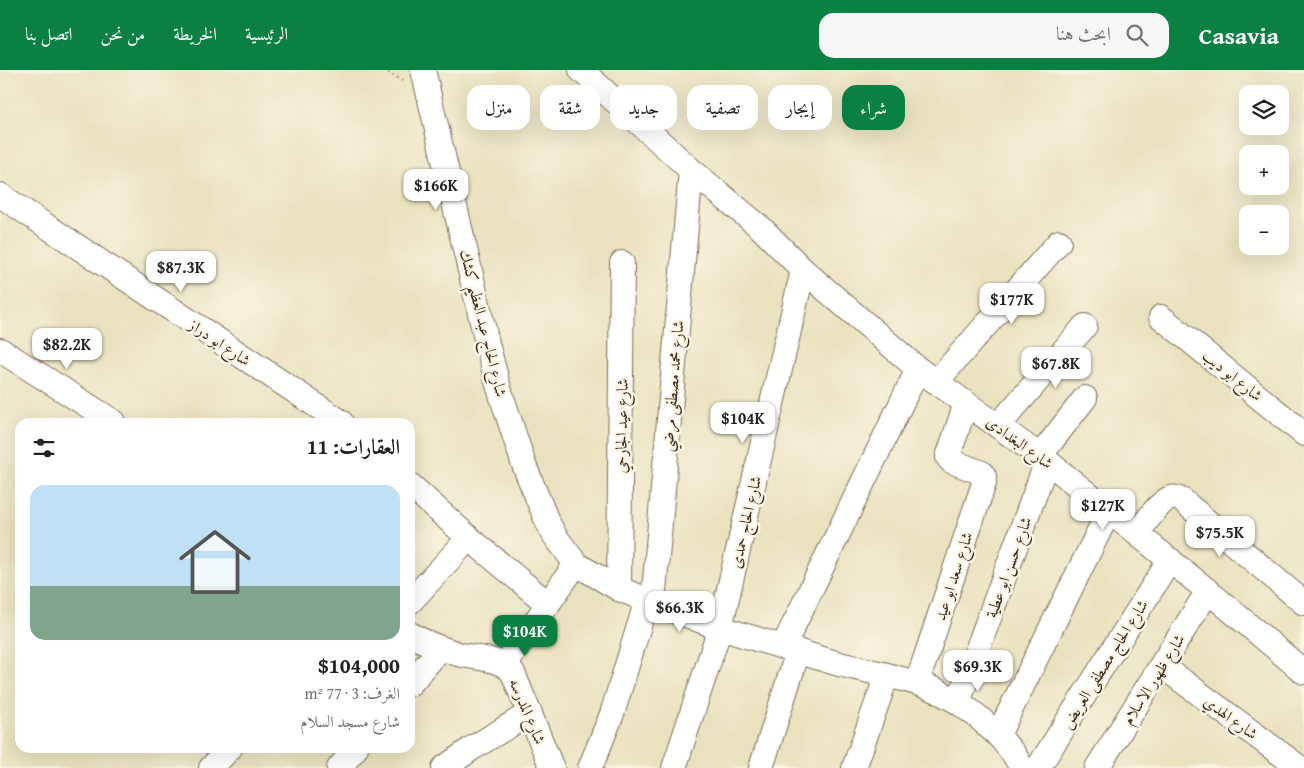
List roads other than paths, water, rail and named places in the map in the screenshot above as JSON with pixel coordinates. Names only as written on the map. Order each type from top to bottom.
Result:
[{"type":"street","name":"شارع الحاج عبد العظيم كشك","points":[[423,70],[505,409],[524,465],[547,521],[555,536],[576,564]]},
{"type":"street","name":"شارع البغدادى","points":[[580,70],[691,170],[761,228],[803,270],[927,376],[1044,458],[1208,591],[1304,672]]},
{"type":"street","name":"شارع محمد مصطفى مرضي","points":[[590,768],[616,705],[650,602],[691,170]]},
{"type":"street","name":"شارع ابو دراز","points":[[0,195],[335,418]]},
{"type":"street","points":[[761,768],[791,649],[927,376],[1059,242]]},
{"type":"street","name":"شارع عيد الجارحي","points":[[619,589],[622,263]]},
{"type":"street","name":"شارع الحاج حمدى","points":[[674,768],[720,628],[803,270]]},
{"type":"street","name":"شارع ابو ديب","points":[[1161,317],[1304,434]]},
{"type":"street","points":[[998,426],[1085,326]]},
{"type":"street","points":[[0,350],[108,418]]},
{"type":"street","name":"شارع حسن ابو عطية","points":[[958,702],[1044,458],[1085,398]]},
{"type":"street","name":"شارع سعد ابو عيد","points":[[917,683],[984,482],[984,476],[953,463],[948,456],[966,403]]},
{"type":"street","points":[[415,489],[548,604]]},
{"type":"street","points":[[1137,533],[1161,504],[1175,497],[1304,604]]},
{"type":"street","points":[[998,735],[1109,511]]},
{"type":"street","points":[[415,597],[470,538]]},
{"type":"street","name":"شارع الحاج مصطفى العريض","points":[[1038,768],[1170,560]]},
{"type":"street","points":[[505,665],[576,564],[619,589],[720,628],[839,664],[917,683],[936,690],[958,702],[977,716],[998,735],[1021,763]]},
{"type":"street","name":"شارع ظهور الاسلام","points":[[1097,768],[1208,591]]},
{"type":"street","name":"شارع المدرسه","points":[[415,636],[441,648],[459,654],[498,662],[510,668],[552,768]]},
{"type":"street","points":[[415,678],[441,648]]},
{"type":"street","name":"شارع الهدي","points":[[1162,666],[1300,768]]},
{"type":"street","points":[[854,768],[887,675]]},
{"type":"street","points":[[444,768],[530,713]]},
{"type":"street","points":[[211,768],[225,753]]},
{"type":"street","points":[[338,768],[352,753]]}]
